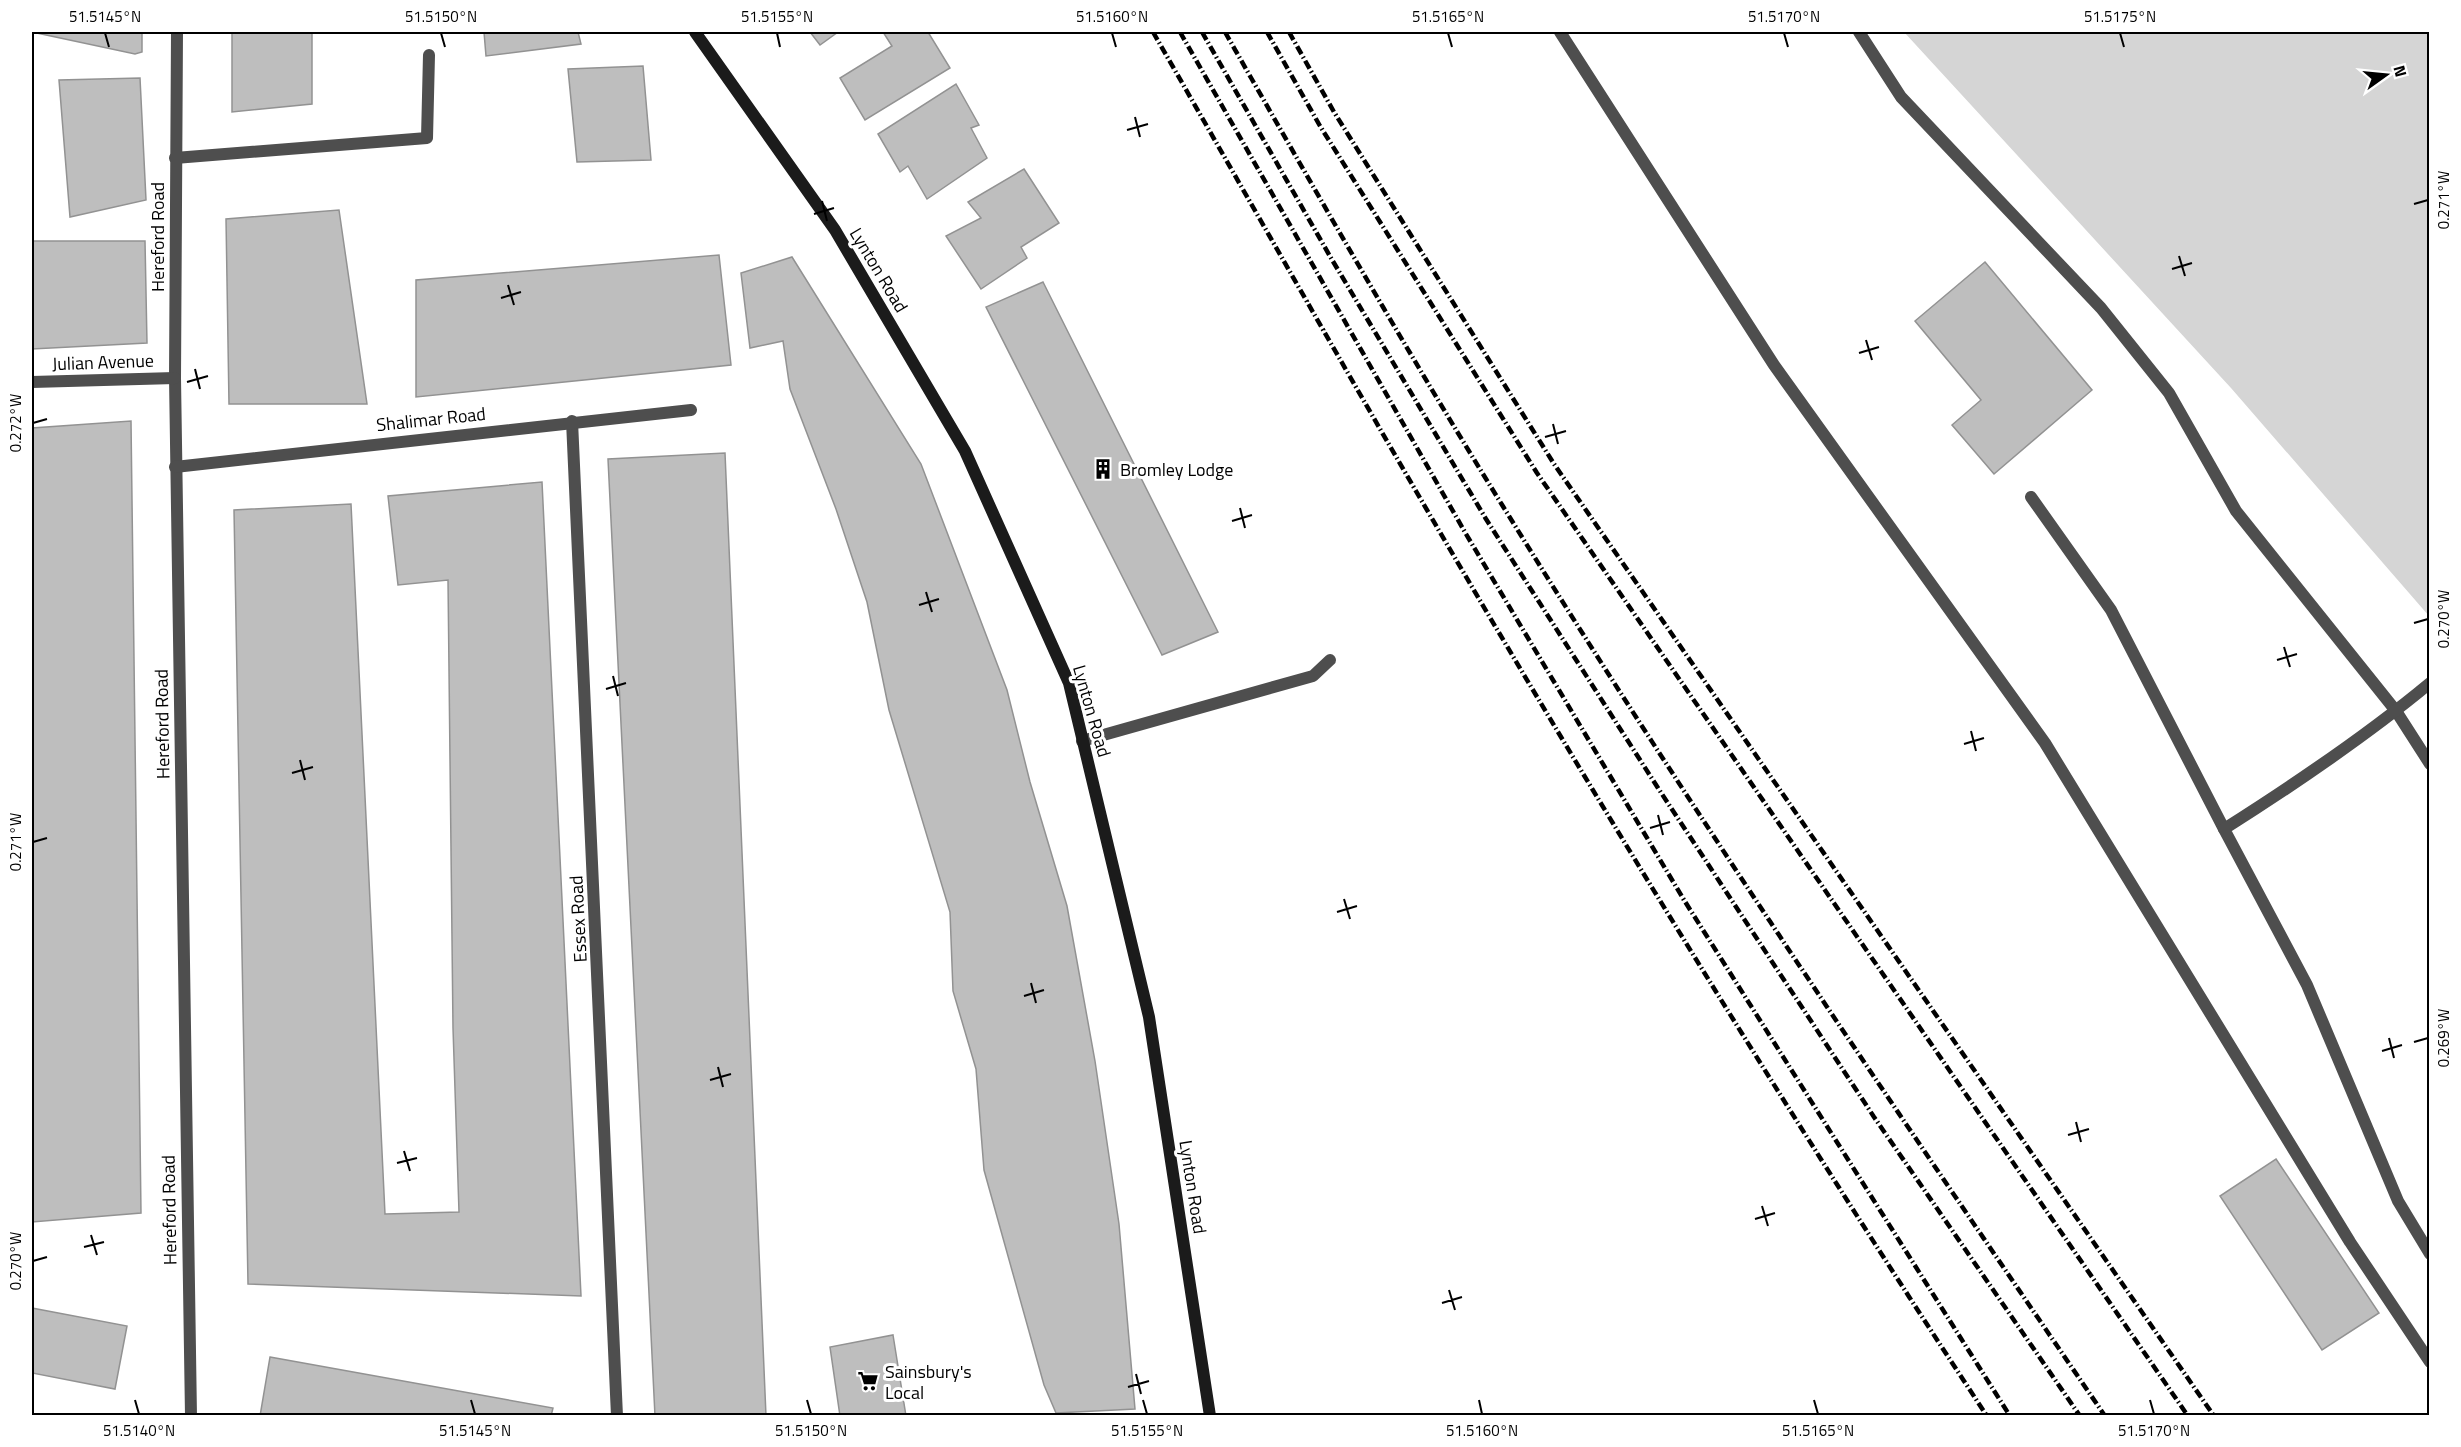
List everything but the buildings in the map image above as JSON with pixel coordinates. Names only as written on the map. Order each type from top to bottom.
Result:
[{"type":"street","name":"Hereford Road","points":[[177,32],[175,378],[191,1416]]},
{"type":"street","name":"Lynton Road","points":[[695,32],[835,230],[965,451],[1069,683],[1149,1017],[1210,1416]]},
{"type":"street","points":[[1560,32],[1774,364],[2045,742],[2350,1242],[2430,1362]]},
{"type":"street","points":[[1859,32],[1901,97],[2101,308],[2162,384],[2236,511],[2396,711],[2430,764]]},
{"type":"street","points":[[175,158],[427,138],[429,55]]},
{"type":"street","name":"Julian Avenue","points":[[32,382],[175,378]]},
{"type":"street","name":"Shalimar Road","points":[[176,466],[572,421],[691,411]]},
{"type":"street","name":"Essex Road","points":[[572,421],[616,1354],[617,1416]]},
{"type":"street","points":[[2031,497],[2111,610],[2307,985],[2398,1201],[2430,1254]]},
{"type":"street","points":[[1082,741],[1313,676],[1330,660]]},
{"type":"street","points":[[2224,829],[2283,792],[2396,711],[2430,683]]},
{"type":"shaded area","points":[[1904,32],[2429,32],[2429,616],[2231,388]]},
{"type":"railway","points":[[1153,32],[1411,482],[1578,766],[1779,1093],[1987,1416]]},
{"type":"railway","points":[[1180,32],[1466,534],[1684,900],[2010,1416]]},
{"type":"railway","points":[[1202,32],[1331,258],[1486,519],[1658,788],[1874,1117],[2080,1416]]},
{"type":"railway","points":[[1225,32],[1432,390],[1576,623],[1799,965],[2105,1416]]},
{"type":"railway","points":[[1267,32],[1320,126],[1537,473],[2188,1416]]},
{"type":"railway","points":[[1289,32],[1334,112],[1554,464],[2214,1416]]},
{"type":"place","name":"Bromley Lodge","points":[[1103,469]]},
{"type":"place","name":"Sainsbury's Local","points":[[868,1381]]}]
